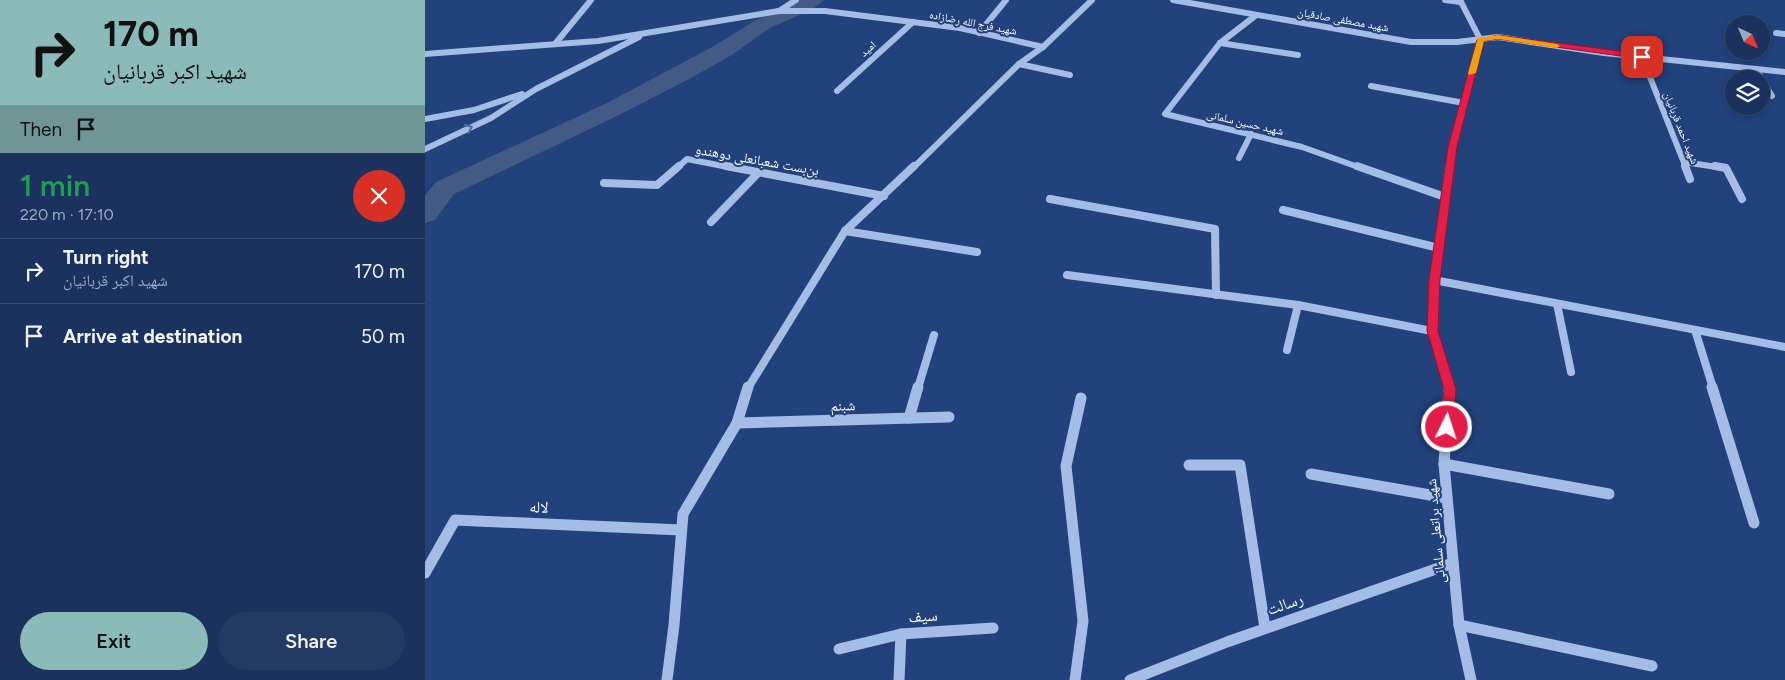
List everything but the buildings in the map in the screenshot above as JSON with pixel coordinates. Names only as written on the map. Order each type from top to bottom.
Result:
[{"type":"street","points":[[555,44],[591,0]]},
{"type":"street","points":[[425,54],[598,41],[646,34],[779,11],[795,0]]},
{"type":"street","points":[[979,33],[1006,0]]},
{"type":"street","points":[[667,680],[683,514],[737,423],[748,387],[845,231],[884,196],[1019,64],[1043,47],[1092,0]]},
{"type":"street","name":"شهید مصطفی صادقیان","points":[[1173,0],[1255,16],[1411,42],[1457,42],[1498,37],[1642,57],[1785,72]]},
{"type":"street","points":[[1445,0],[1461,1],[1480,40]]},
{"type":"street","name":"شهید فرج الله رضازاده","points":[[779,11],[825,11],[913,22],[979,33],[1043,47]]},
{"type":"street","name":"شهید حسین سلمانی","points":[[1255,16],[1220,43],[1165,114],[1302,147],[1445,197]]},
{"type":"street","name":"امید","points":[[837,91],[913,22]]},
{"type":"street","points":[[1777,33],[1785,34]]},
{"type":"street","points":[[425,148],[491,118],[536,89],[646,34]]},
{"type":"street","name":"شهید براتعلی سلمانی","points":[[1471,680],[1459,625],[1447,498],[1445,464],[1450,389],[1432,331],[1434,280],[1453,147],[1480,40]]},
{"type":"street","points":[[1220,43],[1299,55]]},
{"type":"street","name":"شهید احمد قربانیان","points":[[1642,57],[1690,179]]},
{"type":"street","points":[[1019,64],[1070,75]]},
{"type":"street","points":[[1756,69],[1772,96]]},
{"type":"street","points":[[1371,86],[1464,103]]},
{"type":"street","points":[[425,120],[474,110],[536,89]]},
{"type":"street","points":[[1239,158],[1251,134]]},
{"type":"street","name":"بن‌بست شعبانعلی دوهندو","points":[[604,183],[657,185],[687,159],[884,196]]},
{"type":"street","points":[[1684,162],[1726,168],[1742,199]]},
{"type":"street","points":[[711,222],[758,172]]},
{"type":"street","points":[[1050,199],[1215,229],[1216,295]]},
{"type":"street","points":[[1283,210],[1439,248]]},
{"type":"street","points":[[845,231],[977,252]]},
{"type":"street","points":[[1067,275],[1298,305],[1432,331]]},
{"type":"street","points":[[1434,280],[1785,347]]},
{"type":"street","points":[[1557,304],[1571,372]]},
{"type":"street","points":[[1287,350],[1298,305]]},
{"type":"street","points":[[1695,330],[1754,523]]},
{"type":"street","points":[[909,418],[934,335]]},
{"type":"street","points":[[1075,680],[1083,621],[1066,466],[1081,398]]},
{"type":"street","name":"شبنم","points":[[737,423],[949,417]]},
{"type":"street","points":[[1445,464],[1609,494]]},
{"type":"street","points":[[1189,465],[1240,465],[1265,628]]},
{"type":"street","points":[[1311,474],[1447,498]]},
{"type":"street","name":"لاله","points":[[425,572],[455,520],[681,530]]},
{"type":"street","name":"رسالت","points":[[1130,680],[1265,628],[1453,563]]},
{"type":"street","points":[[1459,625],[1652,666]]},
{"type":"street","name":"سیف","points":[[899,680],[901,634],[993,628]]},
{"type":"street","points":[[839,650],[901,634]]},
{"type":"waterway","points":[[425,214],[445,188],[613,109],[722,51],[763,24],[814,0]]},
{"type":"slow traffic","points":[[1472,73],[1480,40],[1498,37],[1557,46]]},
{"type":"route","points":[[1447,427],[1450,389],[1432,331],[1434,280],[1453,147],[1480,40],[1498,37],[1642,57]]}]
